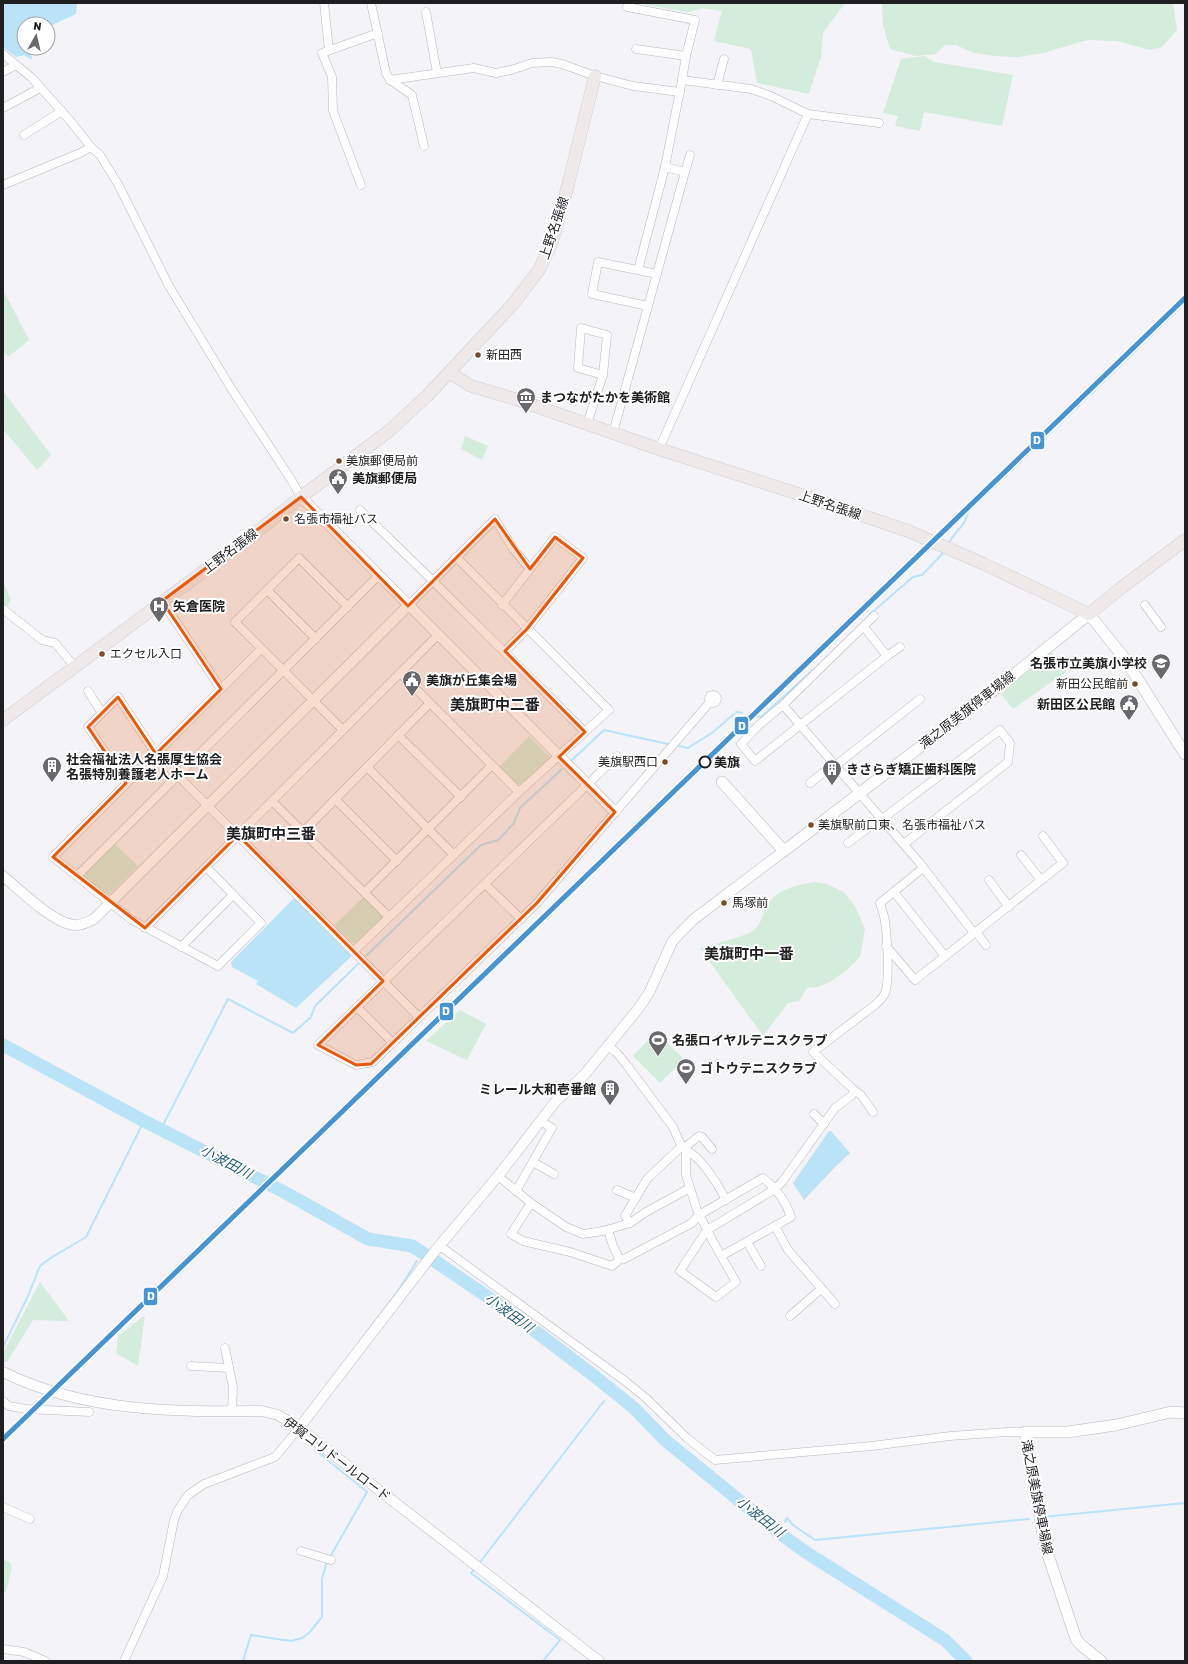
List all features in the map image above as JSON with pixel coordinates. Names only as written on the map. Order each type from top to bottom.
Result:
[{"type":"main road","name":"上野名張線","points":[[3,720],[254,534],[406,416],[450,373],[522,292],[539,270],[548,252],[566,192],[595,76]]},
{"type":"main road","name":"上野名張線","points":[[450,373],[471,386],[515,399],[659,449],[908,531],[1089,614]]},
{"type":"main road","points":[[1185,540],[1089,614],[1124,659],[1185,754]]},
{"type":"main road","name":"滝之原美旗停車場線","points":[[784,851],[1001,685],[1089,614]]},
{"type":"main road","points":[[722,782],[784,851]]},
{"type":"main road","name":"滝之原美旗停車場線","points":[[1101,1661],[1080,1645],[1076,1639],[1049,1559],[1024,1432],[1068,1432],[1116,1425],[1171,1412],[1185,1412]]},
{"type":"street","points":[[324,3],[329,50]]},
{"type":"street","points":[[371,3],[386,72],[390,80],[412,95],[424,146]]},
{"type":"street","points":[[627,7],[695,20],[686,56],[665,166],[638,270]]},
{"type":"street","points":[[426,12],[437,73]]},
{"type":"street","points":[[361,185],[333,111],[332,77],[322,53],[378,33]]},
{"type":"street","points":[[636,49],[686,56]]},
{"type":"street","points":[[3,54],[32,78],[62,111],[91,147],[100,155],[118,184],[169,286],[231,388],[301,497],[378,576],[615,812]]},
{"type":"street","points":[[718,84],[724,59]]},
{"type":"street","points":[[390,80],[474,68],[496,73],[532,63],[551,62],[633,86],[680,92]]},
{"type":"street","points":[[3,72],[16,65]]},
{"type":"street","points":[[682,80],[751,89],[808,114],[879,123]]},
{"type":"street","points":[[3,108],[40,88]]},
{"type":"street","points":[[24,135],[62,111]]},
{"type":"street","points":[[659,449],[808,114]]},
{"type":"street","points":[[3,185],[91,147]]},
{"type":"street","points":[[613,433],[690,154]]},
{"type":"street","points":[[665,166],[685,172]]},
{"type":"street","points":[[648,306],[592,294],[598,262],[657,274]]},
{"type":"street","points":[[587,424],[603,375],[607,335],[581,328],[578,368],[603,375]]},
{"type":"street","points":[[360,510],[585,732]]},
{"type":"street","points":[[3,876],[58,921],[75,925],[89,922],[110,903],[495,519],[514,550],[530,569]]},
{"type":"street","points":[[502,604],[555,537],[582,558],[528,629],[504,651]]},
{"type":"street","points":[[354,951],[519,792],[559,757],[608,710],[456,557]]},
{"type":"street","points":[[343,730],[235,622],[299,558],[348,607]]},
{"type":"street","points":[[77,876],[378,576]]},
{"type":"street","points":[[267,590],[316,639]]},
{"type":"street","points":[[162,601],[221,689]]},
{"type":"street","points":[[1145,605],[1161,627]]},
{"type":"street","points":[[3,609],[42,640],[55,643],[74,666]]},
{"type":"street","points":[[874,616],[783,705],[759,725],[741,744],[755,761],[900,646]]},
{"type":"street","points":[[864,626],[887,656]]},
{"type":"street","points":[[145,928],[438,635]]},
{"type":"street","points":[[206,867],[261,923],[218,966],[132,920],[53,857],[261,649]]},
{"type":"street","points":[[400,673],[519,792]]},
{"type":"street","points":[[88,691],[102,713]]},
{"type":"street","points":[[126,784],[88,727],[118,697],[156,754],[419,1017]]},
{"type":"street","points":[[810,783],[920,699]]},
{"type":"street","points":[[617,756],[586,784],[318,1045],[356,1065],[371,1064],[537,903],[710,702]]},
{"type":"street","points":[[303,832],[430,704]]},
{"type":"street","points":[[783,705],[904,844],[986,945]]},
{"type":"street","points":[[848,843],[1000,730],[1010,743],[1008,762],[904,844]]},
{"type":"street","points":[[398,735],[461,797]]},
{"type":"street","points":[[365,892],[492,765]]},
{"type":"street","points":[[367,767],[454,855]]},
{"type":"street","points":[[335,799],[397,861]]},
{"type":"street","points":[[272,801],[389,917]]},
{"type":"street","points":[[886,946],[914,980],[1009,907],[1063,863],[1043,836]]},
{"type":"street","points":[[124,1661],[136,1631],[163,1576],[174,1520],[178,1510],[188,1495],[204,1484],[275,1457],[438,1248],[498,1176],[556,1101],[585,1074],[649,993],[670,945],[679,934],[699,915],[784,851]]},
{"type":"street","points":[[1021,855],[1041,880]]},
{"type":"street","points":[[873,1112],[860,1095],[814,1052],[875,1005],[883,997],[888,980],[885,919],[880,903],[923,868]]},
{"type":"street","points":[[989,880],[1009,907]]},
{"type":"street","points":[[485,884],[521,919]]},
{"type":"street","points":[[894,892],[945,956]]},
{"type":"street","points":[[181,947],[233,895]]},
{"type":"street","points":[[357,1007],[393,1043]]},
{"type":"street","points":[[608,1046],[616,1052],[626,1064],[673,1128],[684,1148],[694,1156],[716,1181],[726,1200]]},
{"type":"street","points":[[684,1148],[686,1175],[699,1215],[707,1230],[721,1256],[736,1282],[716,1297],[680,1271],[707,1230],[775,1189],[782,1182],[835,1108],[852,1095],[854,1090]]},
{"type":"street","points":[[814,1114],[824,1124]]},
{"type":"street","points":[[516,1191],[552,1128],[540,1121]]},
{"type":"street","points":[[630,1223],[625,1216],[647,1179],[699,1136],[702,1137],[712,1149]]},
{"type":"street","points":[[533,1162],[554,1174]]},
{"type":"street","points":[[498,1176],[531,1203],[566,1227],[577,1233],[588,1234],[630,1223],[646,1212],[690,1188]]},
{"type":"street","points":[[619,1258],[624,1259],[692,1223],[699,1215],[763,1178],[775,1189],[792,1210],[791,1217],[721,1256]]},
{"type":"street","points":[[617,1190],[636,1198]]},
{"type":"street","points":[[531,1203],[511,1234],[523,1242],[570,1252],[612,1266],[619,1258]]},
{"type":"street","points":[[775,1226],[788,1250],[835,1304]]},
{"type":"street","points":[[608,1230],[619,1258]]},
{"type":"street","points":[[747,1242],[761,1266]]},
{"type":"street","points":[[438,1248],[625,1381],[647,1399],[687,1438],[715,1460],[856,1447],[950,1436],[1024,1432]]},
{"type":"street","points":[[795,1314],[821,1289]]},
{"type":"street","points":[[225,1348],[233,1387],[232,1411]]},
{"type":"street","points":[[191,1366],[229,1368]]},
{"type":"street","name":"伊賀コリドールロード","points":[[3,1372],[56,1393],[96,1403],[149,1409],[262,1411],[272,1413],[285,1419],[299,1428],[599,1661]]},
{"type":"street","points":[[3,1401],[9,1406],[26,1409],[89,1412]]},
{"type":"street","points":[[3,1507],[30,1519]]},
{"type":"street","points":[[301,1551],[329,1559]]},
{"type":"street","points":[[3,1649],[24,1652],[45,1661]]},
{"type":"highlighted area","points":[[301,497],[408,606],[495,519],[530,569],[555,537],[583,558],[527,629],[505,651],[585,732],[559,757],[615,812],[537,903],[371,1064],[356,1065],[318,1045],[383,981],[238,835],[145,928],[53,857],[126,783],[88,727],[118,697],[156,754],[221,689],[162,601]]},
{"type":"green space","points":[[644,3],[845,3],[823,33],[821,57],[809,94],[757,83],[751,49],[714,41],[722,11],[703,8],[688,12],[646,5]]},
{"type":"green space","points":[[882,3],[1173,3],[1177,30],[1162,47],[1150,50],[1117,41],[1088,40],[1043,53],[1018,57],[974,53],[956,45],[945,45],[936,54],[916,56],[890,49],[883,25]]},
{"type":"green space","points":[[924,56],[934,62],[1013,75],[1002,126],[924,112],[920,131],[895,126],[898,116],[883,113],[901,59]]},
{"type":"green space","points":[[3,290],[29,340],[8,357],[3,349]]},
{"type":"green space","points":[[3,391],[51,455],[37,470],[3,429]]},
{"type":"green space","points":[[465,436],[488,446],[482,460],[461,449]]},
{"type":"green space","points":[[3,581],[11,600],[5,608],[3,606]]},
{"type":"green space","points":[[1051,652],[1067,671],[1013,709],[1000,693]]},
{"type":"green space","points":[[529,736],[550,757],[549,761],[522,785],[517,784],[499,767]]},
{"type":"green space","points":[[115,844],[138,866],[110,894],[107,895],[85,879],[86,873]]},
{"type":"green space","points":[[814,882],[827,884],[844,892],[855,906],[865,929],[860,957],[848,969],[830,982],[818,987],[807,988],[799,1001],[788,1003],[763,1036],[700,948],[751,932],[758,925],[769,902],[774,897],[792,887]]},
{"type":"green space","points":[[364,897],[383,915],[382,919],[357,943],[352,943],[334,925]]},
{"type":"green space","points":[[460,1010],[486,1024],[467,1060],[426,1041]]},
{"type":"green space","name":"名張ロイヤルテニスクラブ","points":[[656,1032],[684,1059],[660,1083],[633,1056]]},
{"type":"green space","points":[[40,1282],[69,1321],[33,1320],[7,1362],[4,1362],[4,1351]]},
{"type":"green space","points":[[145,1315],[138,1366],[116,1353],[118,1336]]},
{"type":"green space","points":[[3,1559],[9,1562],[12,1566],[6,1592],[3,1591]]},
{"type":"water","points":[[3,3],[77,3],[76,14],[56,23],[56,16],[16,16],[16,56],[20,56],[16,57],[3,47]]},
{"type":"water","points":[[26,56],[32,56],[32,60]]},
{"type":"water","points":[[295,897],[353,955],[296,1008],[256,984],[258,981],[232,967],[231,962]]},
{"type":"water","points":[[829,1131],[831,1131],[850,1153],[804,1200],[793,1183]]},
{"type":"waterway","points":[[948,545],[950,540],[965,521],[968,512],[1185,303]]},
{"type":"waterway","points":[[870,614],[913,577],[922,575],[944,552]]},
{"type":"waterway","points":[[756,716],[761,717],[813,670]]},
{"type":"waterway","points":[[736,712],[742,713]]},
{"type":"waterway","points":[[679,746],[688,748],[712,733],[734,714]]},
{"type":"waterway","points":[[572,760],[604,730],[668,744]]},
{"type":"waterway","points":[[366,956],[481,845],[498,840],[514,823],[520,808],[562,769]]},
{"type":"waterway","points":[[161,1129],[228,999],[293,1033],[311,1017],[315,1006],[359,963]]},
{"type":"waterway","name":"小波田川","points":[[3,1045],[144,1121],[286,1193],[368,1239],[412,1246],[423,1253],[510,1312],[593,1375],[634,1408],[665,1440],[778,1532],[807,1553],[945,1640],[966,1661]]},
{"type":"waterway","points":[[3,1347],[28,1296],[40,1266],[86,1237],[144,1121]]},
{"type":"waterway","points":[[360,1341],[398,1291],[417,1261]]},
{"type":"waterway","points":[[481,1561],[604,1401]]},
{"type":"waterway","points":[[319,1453],[367,1492],[330,1557]]},
{"type":"waterway","points":[[1043,1517],[1185,1503]]},
{"type":"waterway","points":[[785,1522],[787,1518],[793,1525],[815,1540],[1029,1519]]},
{"type":"waterway","points":[[243,1661],[251,1635],[291,1641],[302,1638],[309,1633],[322,1617],[322,1579],[327,1561]]},
{"type":"waterway","points":[[474,1570],[471,1573],[560,1640],[543,1661]]},
{"type":"transit line","name":"D","points":[[3,1439],[1185,298]]},
{"type":"place","name":"新田西","points":[[478,355]]},
{"type":"place","name":"まつながたかを美術館","points":[[526,414]]},
{"type":"place","name":"美旗郵便局前","points":[[339,461]]},
{"type":"place","name":"美旗郵便局","points":[[338,495]]},
{"type":"place","name":"名張市福祉バス","points":[[286,519]]},
{"type":"place","name":"矢倉医院","points":[[159,623]]},
{"type":"place","name":"エクセル入口","points":[[102,654]]},
{"type":"place","name":"名張市立美旗小学校","points":[[1161,680]]},
{"type":"place","name":"新田公民館前","points":[[1135,684]]},
{"type":"place","name":"美旗が丘集会場","points":[[412,697]]},
{"type":"place","name":"新田区公民館","points":[[1129,721]]},
{"type":"place","name":"美旗駅西口","points":[[665,762]]},
{"type":"place","name":"美旗","points":[[705,762]]},
{"type":"place","name":"社会福祉法人名張厚生協会 名張特別養護老人ホーム","points":[[52,783]]},
{"type":"place","name":"きさらぎ矯正歯科医院","points":[[832,786]]},
{"type":"place","name":"美旗駅前口東、名張市福祉バス","points":[[811,825]]},
{"type":"place","name":"馬塚前","points":[[724,903]]},
{"type":"place","name":"名張ロイヤルテニスクラブ","points":[[658,1057]]},
{"type":"place","name":"ゴトウテニスクラブ","points":[[686,1085]]},
{"type":"place","name":"ミレール大和壱番館","points":[[610,1106]]},
{"type":"district","name":"美旗町中二番","points":[[495,705]]},
{"type":"district","name":"美旗町中三番","points":[[271,834]]},
{"type":"district","name":"美旗町中一番","points":[[749,954]]}]
